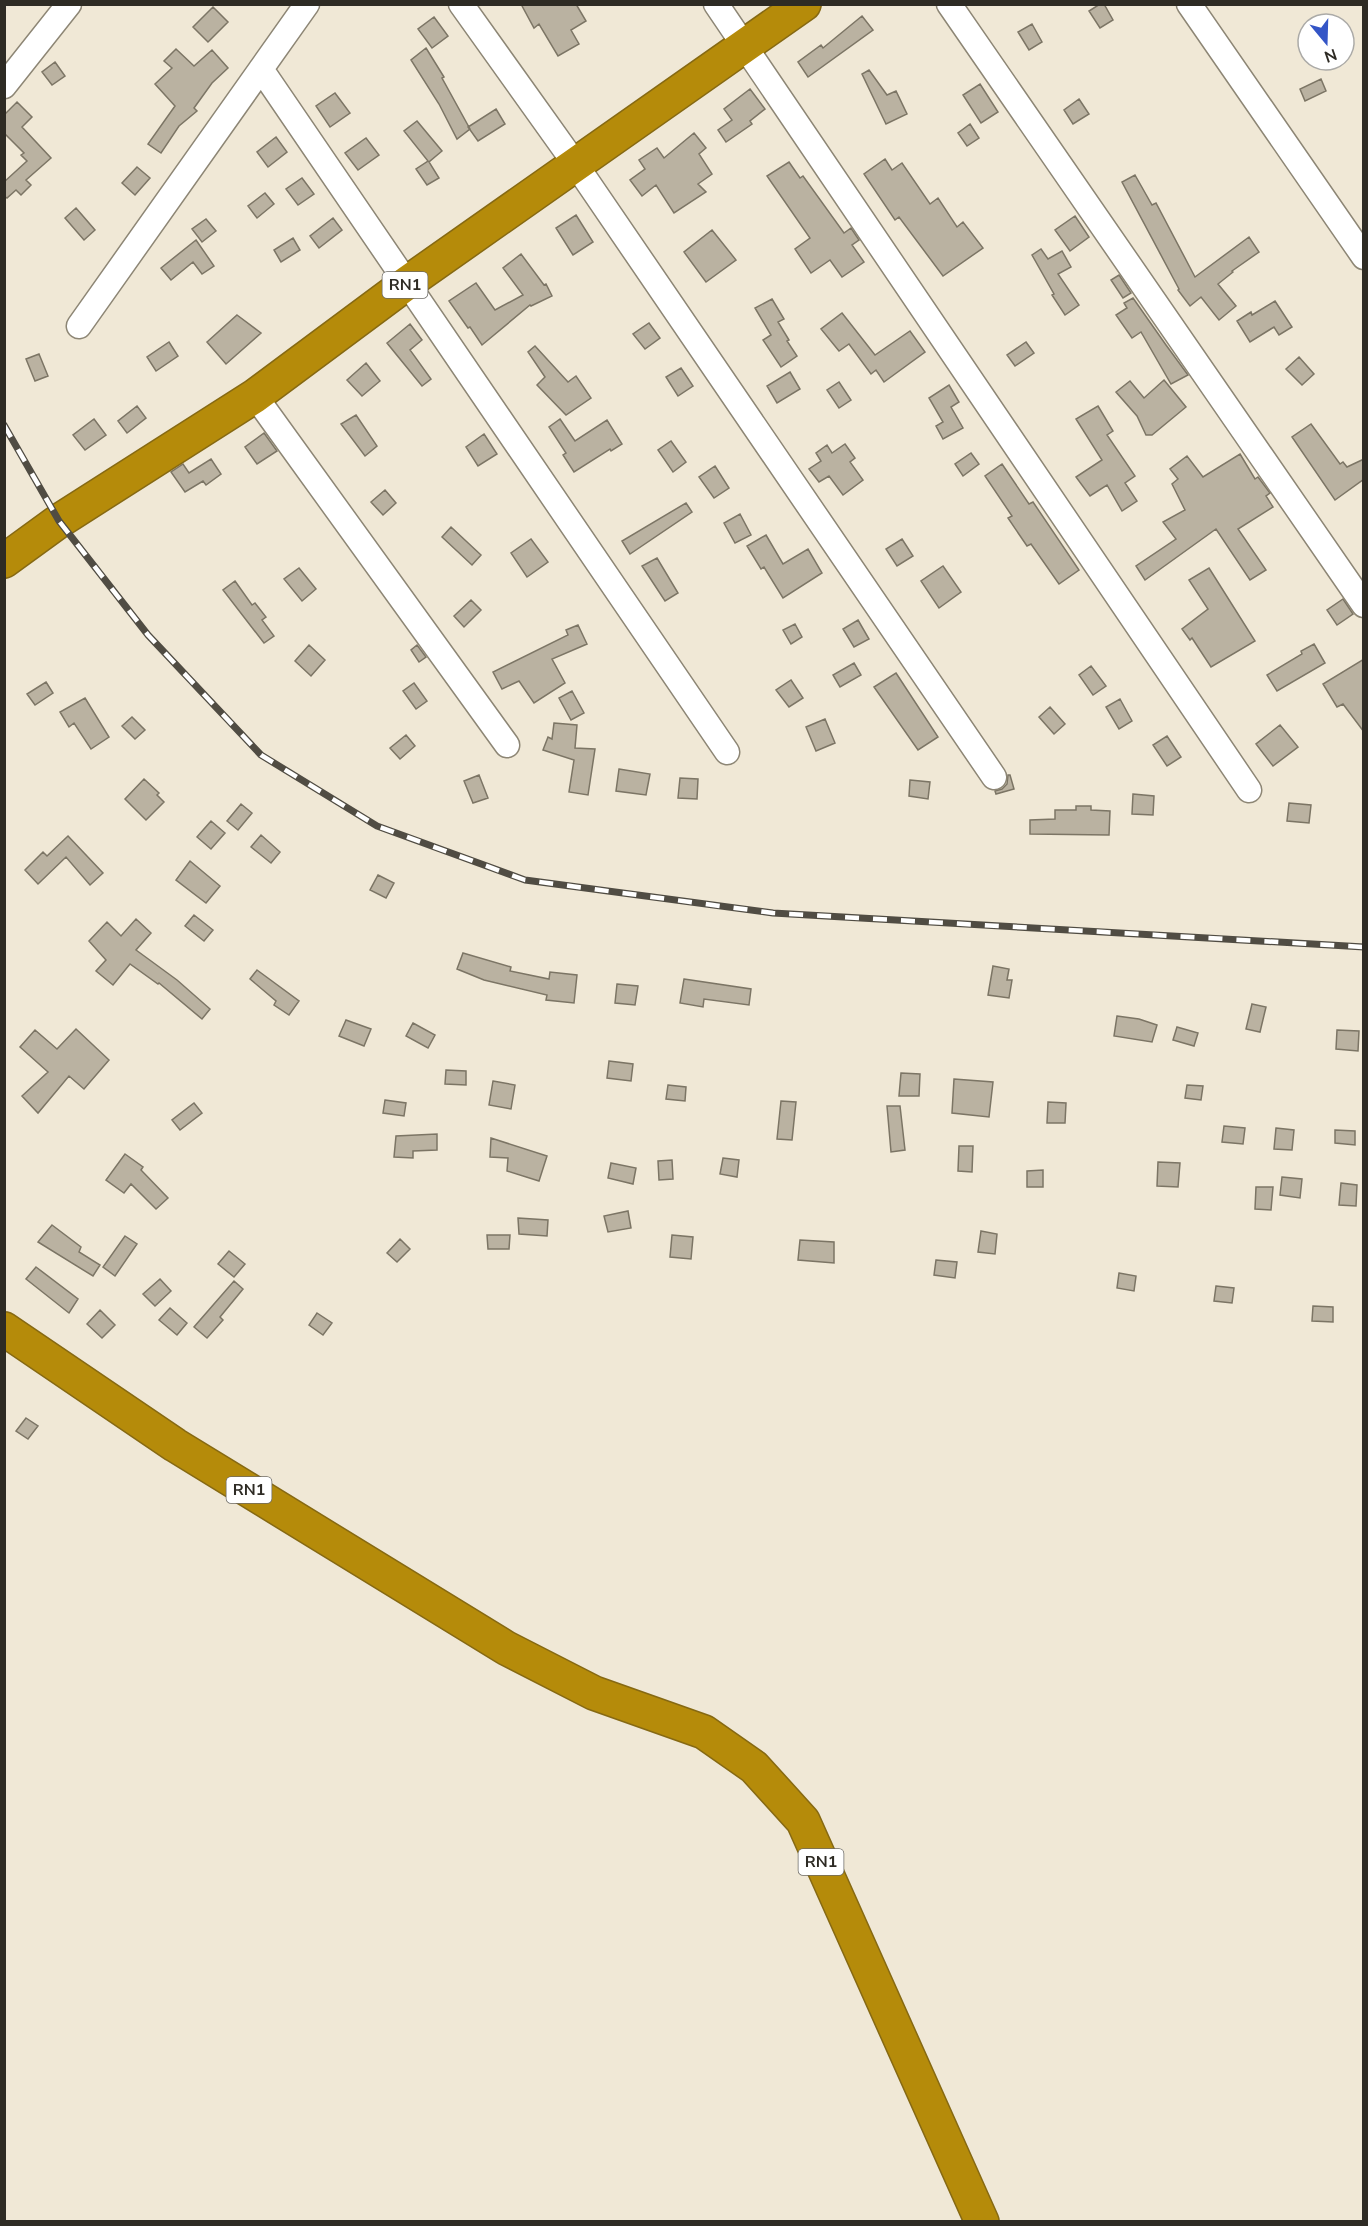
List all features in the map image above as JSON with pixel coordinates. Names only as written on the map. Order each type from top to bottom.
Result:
[{"type":"highway","name":"RN1","points":[[4,561],[59,521],[255,396],[407,284],[804,4]]},
{"type":"highway","name":"RN1","points":[[4,1329],[175,1445],[502,1646],[594,1693],[704,1732],[754,1767],[803,1821],[982,2222]]},
{"type":"street","points":[[4,86],[69,4]]},
{"type":"street","points":[[80,326],[307,4]]},
{"type":"street","points":[[461,4],[576,165],[994,777]]},
{"type":"street","points":[[716,4],[1250,790]]},
{"type":"street","points":[[949,4],[1364,605]]},
{"type":"street","points":[[1189,4],[1364,257]]},
{"type":"street","points":[[261,69],[727,752]]},
{"type":"street","points":[[255,396],[507,745]]},
{"type":"building","points":[[521,4],[576,4],[586,21],[571,30],[579,44],[558,56],[539,24],[534,28]]},
{"type":"building","points":[[1104,4],[1113,20],[1100,28],[1089,11]]},
{"type":"building","points":[[213,7],[228,22],[208,42],[193,27]]},
{"type":"building","points":[[862,16],[873,30],[808,77],[798,62],[821,45],[823,48]]},
{"type":"building","points":[[434,17],[448,36],[432,48],[418,29]]},
{"type":"building","points":[[1032,24],[1042,42],[1029,50],[1018,32]]},
{"type":"building","points":[[426,48],[444,77],[442,78],[470,129],[457,139],[439,104],[411,60]]},
{"type":"building","points":[[176,49],[194,66],[212,50],[228,68],[212,83],[194,108],[197,111],[179,126],[161,153],[148,144],[175,106],[155,84],[172,68],[164,61]]},
{"type":"building","points":[[55,62],[65,76],[52,85],[42,72]]},
{"type":"building","points":[[869,70],[887,95],[896,91],[907,114],[886,124],[862,74]]},
{"type":"building","points":[[1321,79],[1326,91],[1305,101],[1300,89]]},
{"type":"building","points":[[980,84],[998,112],[981,123],[963,95]]},
{"type":"building","points":[[750,89],[765,109],[750,121],[752,124],[726,142],[718,130],[732,120],[724,109]]},
{"type":"building","points":[[335,93],[350,113],[330,127],[316,106]]},
{"type":"building","points":[[1079,99],[1089,114],[1073,124],[1064,110]]},
{"type":"building","points":[[17,102],[32,117],[22,127],[51,158],[26,180],[31,185],[21,195],[16,190],[7,198],[4,196],[4,182],[27,161],[21,155],[24,153],[4,133],[4,115]]},
{"type":"building","points":[[496,109],[505,124],[478,141],[468,127]]},
{"type":"building","points":[[417,121],[442,151],[429,162],[439,178],[427,185],[416,169],[428,161],[404,131]]},
{"type":"building","points":[[970,124],[979,138],[967,146],[958,133]]},
{"type":"building","points":[[694,133],[706,148],[699,154],[712,174],[698,184],[706,192],[674,213],[656,185],[642,196],[630,180],[645,169],[639,160],[657,148],[664,158]]},
{"type":"building","points":[[276,137],[287,152],[268,167],[257,152]]},
{"type":"building","points":[[366,138],[379,155],[358,170],[345,153]]},
{"type":"building","points":[[885,159],[892,170],[902,163],[930,204],[938,198],[957,227],[963,222],[983,248],[943,276],[899,217],[895,220],[864,174]]},
{"type":"building","points":[[789,162],[800,178],[803,176],[844,233],[851,228],[859,240],[852,245],[864,262],[842,277],[830,260],[811,273],[795,249],[810,238],[767,176]]},
{"type":"building","points":[[137,167],[150,178],[135,195],[122,183]]},
{"type":"building","points":[[1135,175],[1152,205],[1156,203],[1195,277],[1249,237],[1259,252],[1218,284],[1236,306],[1219,320],[1201,297],[1190,306],[1178,290],[1122,182]]},
{"type":"building","points":[[302,178],[314,194],[298,205],[286,189]]},
{"type":"building","points":[[265,193],[274,204],[257,218],[248,206]]},
{"type":"building","points":[[76,208],[95,230],[84,240],[65,218]]},
{"type":"building","points":[[576,215],[593,242],[573,255],[556,228]]},
{"type":"building","points":[[1075,216],[1089,237],[1070,251],[1055,230]]},
{"type":"building","points":[[333,218],[342,230],[319,248],[310,236]]},
{"type":"building","points":[[206,219],[216,231],[202,242],[192,229]]},
{"type":"building","points":[[712,230],[736,260],[706,282],[684,252]]},
{"type":"building","points":[[293,238],[300,250],[281,262],[274,250]]},
{"type":"building","points":[[196,240],[214,266],[202,274],[193,262],[171,280],[161,268]]},
{"type":"building","points":[[1041,249],[1048,259],[1062,251],[1071,267],[1058,274],[1079,305],[1065,315],[1032,255]]},
{"type":"building","points":[[521,254],[544,285],[546,284],[552,296],[530,305],[482,345],[449,301],[476,283],[495,310],[523,295],[503,268]]},
{"type":"building","points":[[1119,275],[1131,293],[1123,298],[1111,280]]},
{"type":"building","points":[[1133,298],[1188,375],[1171,384],[1141,332],[1132,338],[1116,315],[1127,308],[1124,303]]},
{"type":"building","points":[[772,299],[784,319],[778,322],[797,356],[781,367],[763,340],[771,335],[755,308]]},
{"type":"building","points":[[1275,301],[1292,327],[1279,335],[1274,327],[1250,342],[1237,321]]},
{"type":"building","points":[[842,313],[875,355],[910,331],[925,352],[884,382],[876,370],[871,374],[849,344],[839,351],[821,329]]},
{"type":"building","points":[[237,315],[261,333],[226,364],[207,342]]},
{"type":"building","points":[[649,323],[660,338],[645,349],[633,334]]},
{"type":"building","points":[[410,324],[422,340],[410,350],[431,379],[422,386],[387,343]]},
{"type":"building","points":[[169,342],[178,356],[156,371],[147,357]]},
{"type":"building","points":[[1026,342],[1034,353],[1015,366],[1007,355]]},
{"type":"building","points":[[535,346],[568,382],[576,376],[591,398],[566,415],[537,385],[545,377],[528,352]]},
{"type":"building","points":[[39,354],[48,376],[35,381],[26,359]]},
{"type":"building","points":[[1299,357],[1314,374],[1302,385],[1286,369]]},
{"type":"building","points":[[366,363],[380,381],[362,396],[347,380]]},
{"type":"building","points":[[681,368],[693,386],[678,396],[666,377]]},
{"type":"building","points":[[790,372],[800,389],[777,403],[767,386]]},
{"type":"building","points":[[1164,380],[1186,407],[1152,435],[1146,435],[1137,416],[1116,392],[1130,381],[1144,398]]},
{"type":"building","points":[[839,382],[851,400],[839,408],[827,390]]},
{"type":"building","points":[[949,385],[959,402],[951,407],[963,428],[943,439],[936,426],[943,422],[929,398]]},
{"type":"building","points":[[137,406],[146,418],[127,433],[118,421]]},
{"type":"building","points":[[1098,406],[1113,431],[1107,435],[1135,476],[1125,483],[1137,501],[1122,511],[1107,485],[1090,496],[1076,477],[1102,460],[1076,419]]},
{"type":"building","points":[[356,415],[377,446],[365,456],[341,424]]},
{"type":"building","points":[[94,419],[106,435],[85,450],[73,435]]},
{"type":"building","points":[[560,419],[575,441],[607,420],[622,444],[574,472],[563,455],[566,453],[549,427]]},
{"type":"building","points":[[1311,424],[1340,464],[1343,462],[1347,467],[1364,459],[1364,479],[1335,500],[1292,437]]},
{"type":"building","points":[[264,433],[277,451],[257,464],[245,447]]},
{"type":"building","points":[[484,434],[497,454],[478,466],[466,447]]},
{"type":"building","points":[[671,441],[686,462],[673,472],[658,450]]},
{"type":"building","points":[[845,444],[855,458],[850,462],[863,480],[843,495],[829,476],[819,482],[809,469],[821,461],[816,453],[827,445],[832,453]]},
{"type":"building","points":[[971,453],[979,464],[963,476],[955,464]]},
{"type":"building","points":[[1240,454],[1255,479],[1258,477],[1270,493],[1266,496],[1273,507],[1238,529],[1266,570],[1250,580],[1216,529],[1145,580],[1136,566],[1176,539],[1163,522],[1185,510],[1172,484],[1178,479],[1170,469],[1187,456],[1203,477]]},
{"type":"building","points":[[211,459],[221,474],[206,485],[203,481],[185,492],[171,472],[183,464],[189,473]]},
{"type":"building","points":[[1002,464],[1029,504],[1033,502],[1079,570],[1059,584],[1031,544],[1027,546],[1008,518],[1012,516],[985,476]]},
{"type":"building","points":[[715,466],[729,488],[714,498],[699,477]]},
{"type":"building","points":[[385,490],[396,503],[383,515],[371,502]]},
{"type":"building","points":[[686,503],[692,512],[630,554],[622,541]]},
{"type":"building","points":[[740,514],[751,535],[735,543],[724,523]]},
{"type":"building","points":[[451,527],[481,555],[472,565],[442,537]]},
{"type":"building","points":[[766,535],[783,564],[808,549],[822,573],[783,598],[764,567],[761,569],[747,546]]},
{"type":"building","points":[[531,539],[548,562],[527,577],[511,553]]},
{"type":"building","points":[[902,539],[913,556],[897,566],[886,549]]},
{"type":"building","points":[[657,558],[678,593],[665,601],[642,566]]},
{"type":"building","points":[[943,566],[961,592],[939,608],[921,581]]},
{"type":"building","points":[[299,568],[316,589],[302,601],[284,579]]},
{"type":"building","points":[[1209,568],[1255,641],[1211,667],[1192,638],[1190,640],[1182,629],[1208,609],[1189,580]]},
{"type":"building","points":[[235,581],[252,605],[255,603],[266,617],[262,620],[274,636],[264,643],[223,590]]},
{"type":"building","points":[[1343,599],[1353,614],[1337,625],[1327,610]]},
{"type":"building","points":[[471,600],[481,610],[464,627],[454,616]]},
{"type":"building","points":[[858,620],[869,639],[854,647],[843,629]]},
{"type":"building","points":[[795,624],[802,637],[791,644],[783,630]]},
{"type":"building","points":[[578,625],[587,644],[552,659],[565,683],[534,703],[519,681],[502,689],[493,672],[568,635],[566,630]]},
{"type":"building","points":[[1314,644],[1325,663],[1277,691],[1267,675]]},
{"type":"building","points":[[309,645],[325,660],[311,676],[295,661]]},
{"type":"building","points":[[417,645],[426,657],[419,662],[411,650]]},
{"type":"building","points":[[1364,659],[1364,732],[1343,704],[1337,707],[1323,684]]},
{"type":"building","points":[[854,663],[861,675],[840,687],[833,675]]},
{"type":"building","points":[[1091,666],[1106,686],[1093,695],[1079,675]]},
{"type":"building","points":[[896,673],[938,737],[918,750],[874,687]]},
{"type":"building","points":[[791,680],[803,698],[789,707],[776,690]]},
{"type":"building","points":[[46,682],[53,693],[35,705],[27,694]]},
{"type":"building","points":[[414,683],[427,701],[416,709],[403,691]]},
{"type":"building","points":[[572,691],[584,713],[571,720],[559,698]]},
{"type":"building","points":[[85,698],[109,737],[91,749],[74,723],[69,727],[60,712]]},
{"type":"building","points":[[1120,699],[1132,721],[1119,729],[1106,707]]},
{"type":"building","points":[[1050,707],[1065,724],[1054,734],[1039,717]]},
{"type":"building","points":[[132,717],[145,730],[135,739],[122,726]]},
{"type":"building","points":[[825,719],[835,743],[816,751],[806,727]]},
{"type":"building","points":[[554,723],[577,725],[575,748],[595,749],[588,795],[569,792],[574,760],[543,750],[548,737],[552,739]]},
{"type":"building","points":[[1280,725],[1298,747],[1273,766],[1256,744]]},
{"type":"building","points":[[406,735],[415,746],[400,759],[390,748]]},
{"type":"building","points":[[1167,736],[1181,757],[1167,766],[1153,745]]},
{"type":"building","points":[[619,769],[650,774],[646,795],[616,791]]},
{"type":"building","points":[[479,775],[488,798],[473,803],[464,781]]},
{"type":"building","points":[[1008,775],[1010,775],[1014,789],[996,794],[995,791],[1007,784]]},
{"type":"building","points":[[680,778],[698,779],[697,799],[678,798]]},
{"type":"building","points":[[144,779],[159,793],[157,795],[164,802],[146,820],[125,799]]},
{"type":"building","points":[[910,780],[930,782],[928,799],[909,796]]},
{"type":"building","points":[[1133,794],[1154,796],[1153,815],[1132,814]]},
{"type":"building","points":[[1289,803],[1311,805],[1309,823],[1287,821]]},
{"type":"building","points":[[241,804],[252,813],[238,830],[227,821]]},
{"type":"building","points":[[1076,806],[1091,806],[1091,810],[1110,811],[1109,835],[1030,834],[1030,820],[1055,819],[1055,810],[1076,810]]},
{"type":"building","points":[[211,821],[225,833],[211,849],[197,837]]},
{"type":"building","points":[[261,835],[280,852],[271,863],[251,847]]},
{"type":"building","points":[[68,836],[103,873],[90,885],[66,857],[38,884],[25,870],[43,852],[47,856]]},
{"type":"building","points":[[190,861],[220,886],[206,903],[176,880]]},
{"type":"building","points":[[378,875],[394,883],[386,898],[370,890]]},
{"type":"building","points":[[194,915],[213,930],[204,941],[185,926]]},
{"type":"building","points":[[136,919],[151,933],[136,950],[177,980],[210,1009],[202,1019],[159,983],[130,964],[113,985],[96,971],[106,960],[89,941],[107,922],[121,936]]},
{"type":"building","points":[[463,953],[511,967],[510,971],[549,979],[550,972],[577,975],[574,1003],[546,1000],[547,995],[484,980],[457,969]]},
{"type":"building","points":[[993,966],[1009,969],[1007,980],[1012,980],[1009,998],[988,995]]},
{"type":"building","points":[[257,970],[299,1001],[289,1015],[274,1005],[276,1001],[250,979]]},
{"type":"building","points":[[684,979],[751,989],[749,1005],[704,999],[703,1007],[680,1003]]},
{"type":"building","points":[[617,984],[638,986],[635,1005],[615,1003]]},
{"type":"building","points":[[1252,1004],[1266,1007],[1260,1032],[1246,1029]]},
{"type":"building","points":[[1117,1016],[1139,1019],[1157,1025],[1152,1042],[1114,1036]]},
{"type":"building","points":[[346,1020],[371,1029],[364,1046],[339,1036]]},
{"type":"building","points":[[413,1023],[435,1035],[428,1048],[406,1036]]},
{"type":"building","points":[[1177,1027],[1198,1033],[1194,1046],[1173,1040]]},
{"type":"building","points":[[76,1029],[109,1060],[84,1089],[69,1076],[38,1113],[22,1096],[48,1072],[20,1047],[35,1030],[57,1049]]},
{"type":"building","points":[[1337,1030],[1359,1031],[1358,1051],[1336,1049]]},
{"type":"building","points":[[609,1061],[633,1064],[631,1081],[607,1078]]},
{"type":"building","points":[[446,1070],[466,1071],[466,1085],[445,1084]]},
{"type":"building","points":[[901,1073],[920,1074],[919,1096],[899,1096]]},
{"type":"building","points":[[954,1079],[993,1082],[989,1117],[952,1113]]},
{"type":"building","points":[[493,1081],[515,1085],[511,1109],[489,1105]]},
{"type":"building","points":[[668,1085],[686,1087],[685,1101],[666,1099]]},
{"type":"building","points":[[1187,1085],[1203,1086],[1201,1100],[1185,1098]]},
{"type":"building","points":[[385,1100],[406,1103],[404,1116],[383,1113]]},
{"type":"building","points":[[781,1101],[796,1102],[792,1140],[777,1139]]},
{"type":"building","points":[[1048,1102],[1066,1103],[1065,1123],[1047,1123]]},
{"type":"building","points":[[194,1103],[202,1113],[180,1130],[172,1120]]},
{"type":"building","points":[[887,1106],[900,1106],[905,1150],[891,1152]]},
{"type":"building","points":[[1224,1126],[1245,1128],[1243,1144],[1222,1142]]},
{"type":"building","points":[[1276,1128],[1294,1130],[1292,1150],[1274,1149]]},
{"type":"building","points":[[1335,1130],[1355,1131],[1355,1145],[1335,1143]]},
{"type":"building","points":[[437,1134],[437,1150],[413,1151],[413,1158],[394,1157],[396,1136]]},
{"type":"building","points":[[491,1138],[547,1156],[539,1181],[507,1171],[508,1158],[490,1157]]},
{"type":"building","points":[[959,1146],[973,1146],[972,1172],[958,1171]]},
{"type":"building","points":[[125,1154],[143,1167],[141,1170],[168,1198],[156,1209],[131,1184],[124,1193],[106,1180]]},
{"type":"building","points":[[723,1158],[739,1160],[737,1177],[720,1174]]},
{"type":"building","points":[[672,1160],[673,1179],[659,1180],[658,1161]]},
{"type":"building","points":[[1158,1162],[1180,1163],[1178,1187],[1157,1186]]},
{"type":"building","points":[[611,1163],[636,1168],[633,1184],[608,1178]]},
{"type":"building","points":[[1043,1170],[1043,1187],[1027,1187],[1027,1171]]},
{"type":"building","points":[[1282,1177],[1302,1179],[1300,1198],[1280,1195]]},
{"type":"building","points":[[1341,1183],[1357,1185],[1356,1206],[1339,1205]]},
{"type":"building","points":[[1256,1187],[1273,1187],[1271,1210],[1255,1209]]},
{"type":"building","points":[[628,1211],[631,1228],[608,1232],[604,1216]]},
{"type":"building","points":[[518,1218],[548,1220],[547,1236],[519,1234]]},
{"type":"building","points":[[52,1225],[81,1247],[79,1252],[100,1265],[93,1276],[38,1242]]},
{"type":"building","points":[[981,1231],[997,1234],[995,1254],[978,1252]]},
{"type":"building","points":[[487,1235],[510,1235],[509,1249],[488,1249]]},
{"type":"building","points":[[672,1235],[693,1237],[691,1259],[670,1257]]},
{"type":"building","points":[[125,1236],[137,1244],[115,1276],[103,1267]]},
{"type":"building","points":[[400,1239],[410,1249],[397,1262],[387,1253]]},
{"type":"building","points":[[800,1240],[834,1242],[834,1263],[798,1260]]},
{"type":"building","points":[[229,1251],[245,1264],[234,1277],[218,1264]]},
{"type":"building","points":[[936,1260],[957,1262],[955,1278],[934,1275]]},
{"type":"building","points":[[36,1267],[78,1299],[69,1313],[26,1279]]},
{"type":"building","points":[[1119,1273],[1136,1276],[1134,1291],[1117,1288]]},
{"type":"building","points":[[160,1279],[171,1291],[155,1306],[143,1294]]},
{"type":"building","points":[[234,1281],[243,1289],[220,1317],[223,1320],[207,1338],[194,1327]]},
{"type":"building","points":[[1216,1286],[1234,1288],[1232,1303],[1214,1301]]},
{"type":"building","points":[[1313,1306],[1333,1307],[1333,1322],[1312,1321]]},
{"type":"building","points":[[170,1308],[187,1323],[177,1335],[159,1320]]},
{"type":"building","points":[[100,1310],[115,1325],[102,1338],[87,1324]]},
{"type":"building","points":[[317,1313],[332,1323],[323,1335],[309,1325]]},
{"type":"building","points":[[26,1418],[38,1426],[28,1439],[16,1431]]},
{"type":"railway","points":[[4,425],[59,521],[148,635],[261,755],[377,826],[525,880],[773,913],[1364,947]]}]
